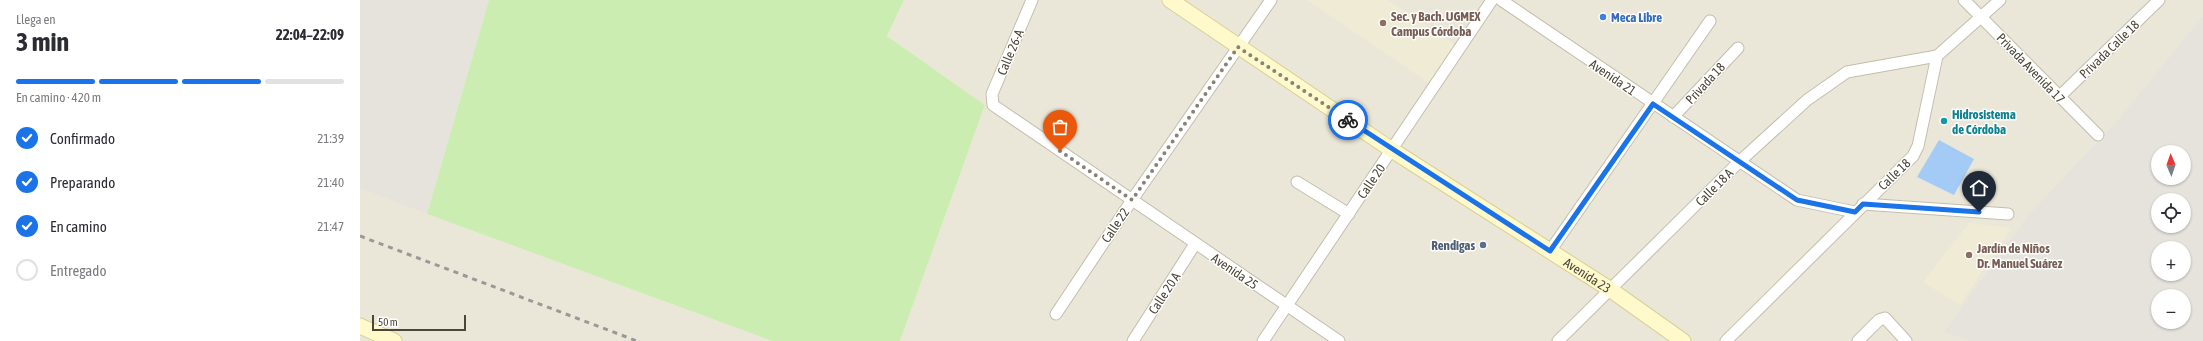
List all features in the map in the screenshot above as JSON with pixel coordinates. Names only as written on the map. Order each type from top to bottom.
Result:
[{"type":"street","name":"Calle 26-A","points":[[993,105],[992,94],[1032,0]]},
{"type":"street","name":"Avenida 23","points":[[1170,0],[1392,150],[1611,290],[1683,341]]},
{"type":"street","name":"Calle 22","points":[[1056,314],[1132,200],[1272,0]]},
{"type":"street","name":"Calle 20","points":[[1263,341],[1492,0]]},
{"type":"street","name":"Avenida 21","points":[[1501,0],[1797,200],[1859,208],[2008,214]]},
{"type":"street","name":"Privada Avenida 17","points":[[1964,0],[2059,98],[2098,135]]},
{"type":"street","points":[[1937,56],[2000,0]]},
{"type":"street","name":"Privada Calle 18","points":[[2059,98],[2159,0]]},
{"type":"street","points":[[1550,251],[1710,21]]},
{"type":"street","name":"Privada 18","points":[[1673,117],[1738,48]]},
{"type":"street","name":"Calle 18 A","points":[[1558,341],[1739,162],[1807,100],[1847,72],[1937,56]]},
{"type":"street","name":"Calle 18","points":[[1726,341],[1913,156],[1918,146],[1937,56]]},
{"type":"street","name":"Avenida 25","points":[[993,105],[1339,341]]},
{"type":"street","points":[[1297,182],[1349,214]]},
{"type":"street","name":"Calle 20 A","points":[[1133,341],[1195,244]]},
{"type":"street","points":[[1858,341],[1879,320],[1885,318],[1906,341]]},
{"type":"street","points":[[361,328],[394,341]]},
{"type":"shaded area","points":[[360,0],[489,0],[427,214],[772,341],[360,341]]},
{"type":"shaded area","points":[[360,0],[489,0],[427,214],[360,188]]},
{"type":"shaded area","points":[[904,0],[2203,0],[2203,341],[900,341],[985,105],[887,36]]},
{"type":"shaded area","name":"Sec. y Bach. UGMEX Campus Córdoba","points":[[1307,0],[1388,0],[1458,47],[1432,85]]},
{"type":"shaded area","points":[[2203,16],[2203,341],[1970,341],[1944,332],[2029,214],[2117,121]]},
{"type":"shaded area","name":"Jardín de Niños Dr. Manuel Suárez","points":[[1969,223],[2011,228],[1960,305],[1923,282]]},
{"type":"green space","points":[[489,0],[904,0],[887,36],[985,105],[900,341],[772,341],[427,214]]},
{"type":"water","points":[[1939,140],[1974,159],[1954,195],[1917,177]]},
{"type":"railway","points":[[360,236],[637,341]]},
{"type":"way so far","points":[[1060,151],[1132,200],[1238,47],[1348,120]]},
{"type":"place","name":"Meca Libre","points":[[1603,17]]},
{"type":"place","name":"Sec. y Bach. UGMEX Campus Córdoba","points":[[1383,23]]},
{"type":"place","name":"Hidrosistema de Córdoba","points":[[1944,121]]},
{"type":"place","name":"Rendigas","points":[[1483,245]]},
{"type":"place","name":"Jardín de Niños Dr. Manuel Suárez","points":[[1969,255]]},
{"type":"route","points":[[1348,120],[1392,150],[1550,251],[1653,104],[1797,200],[1855,212],[1863,204],[1979,212]]}]
